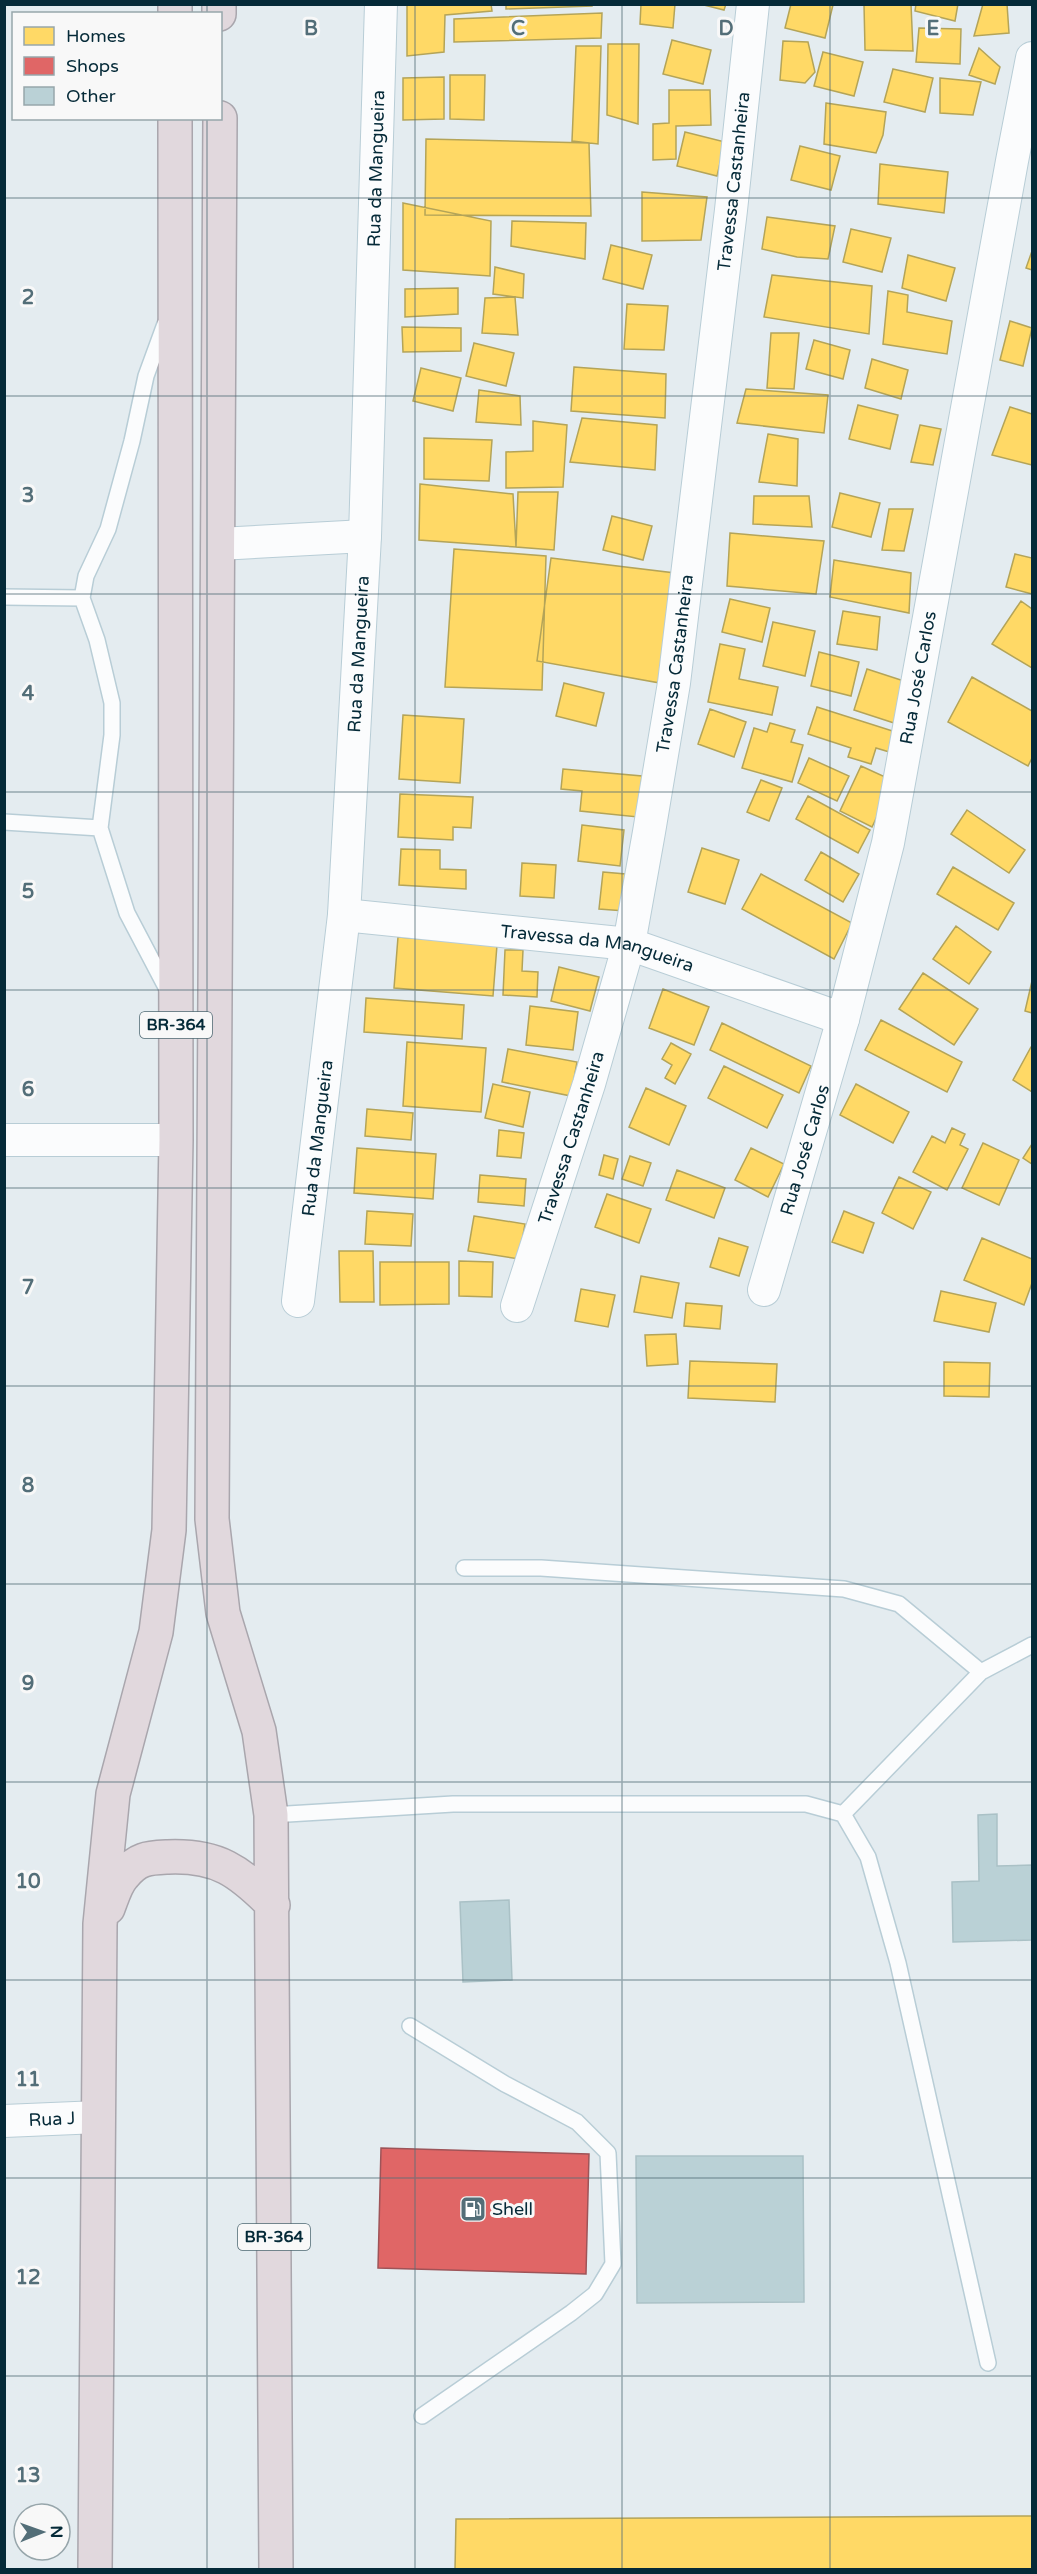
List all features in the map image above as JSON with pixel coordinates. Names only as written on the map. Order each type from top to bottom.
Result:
[{"type":"highway","name":"BR-364","points":[[95,2570],[100,1924],[113,1794],[156,1632],[169,1530],[176,1140],[175,120]]},
{"type":"highway","name":"BR-364","points":[[220,120],[212,1519],[223,1613],[259,1731],[271,1815],[276,2570]]},
{"type":"highway","points":[[100,1924],[122,1876],[144,1858],[193,1856],[214,1862],[236,1872],[273,1905]]},
{"type":"street","name":"Rua da Mangueira","points":[[298,1301],[344,915],[365,536],[381,4]]},
{"type":"street","name":"Travessa Castanheira","points":[[518,1306],[589,1084],[629,944],[674,683],[731,210],[753,4]]},
{"type":"street","name":"Rua José Carlos","points":[[764,1290],[843,1019],[888,843],[1032,58]]},
{"type":"street","points":[[219,544],[365,536]]},
{"type":"street","name":"Travessa da Mangueira","points":[[344,915],[629,944],[843,1019]]},
{"type":"street","points":[[4,1140],[176,1140]]},
{"type":"street","name":"Rua J","points":[[4,2121],[99,2117]]},
{"type":"lane","points":[[175,297],[146,376],[132,441],[108,529],[86,576],[82,598],[97,640],[112,703],[112,735],[100,828],[127,913],[176,1007]]},
{"type":"lane","points":[[4,597],[82,598]]},
{"type":"lane","points":[[4,822],[100,828]]},
{"type":"lane","points":[[464,1568],[541,1568],[844,1589],[899,1604],[981,1672]]},
{"type":"lane","points":[[843,1814],[981,1672],[1032,1645]]},
{"type":"lane","points":[[271,1815],[504,1803],[806,1804],[843,1814],[868,1857],[898,1963],[988,2363]]},
{"type":"lane","points":[[410,2026],[505,2084],[577,2122],[608,2153],[613,2264],[595,2294],[572,2313],[422,2416]]},
{"type":"building: Homes","points":[[407,4],[491,4],[492,11],[445,15],[444,52],[407,56]]},
{"type":"building: Homes","points":[[506,4],[592,4],[592,6],[506,9]]},
{"type":"building: Homes","points":[[641,4],[675,4],[673,28],[640,24]]},
{"type":"building: Homes","points":[[700,4],[726,4],[724,10]]},
{"type":"building: Homes","points":[[791,4],[833,5],[825,38],[785,28]]},
{"type":"building: Homes","points":[[864,4],[911,4],[913,51],[865,50]]},
{"type":"building: Homes","points":[[916,4],[958,4],[955,21],[915,11]]},
{"type":"building: Homes","points":[[983,4],[1007,4],[1009,33],[974,36]]},
{"type":"building: Homes","points":[[602,13],[601,38],[454,42],[454,19]]},
{"type":"building: Homes","points":[[919,28],[961,29],[960,64],[916,62]]},
{"type":"building: Homes","points":[[672,40],[711,50],[703,84],[663,74]]},
{"type":"building: Homes","points":[[783,41],[808,42],[815,72],[805,83],[780,80]]},
{"type":"building: Homes","points":[[608,44],[639,44],[638,124],[607,115]]},
{"type":"building: Homes","points":[[576,46],[601,46],[598,144],[572,141]]},
{"type":"building: Homes","points":[[979,48],[1000,67],[995,84],[969,75]]},
{"type":"building: Homes","points":[[823,52],[863,62],[854,96],[814,86]]},
{"type":"building: Homes","points":[[893,69],[933,78],[925,112],[884,102]]},
{"type":"building: Homes","points":[[450,75],[485,75],[484,120],[450,119]]},
{"type":"building: Homes","points":[[444,77],[444,119],[403,120],[403,78]]},
{"type":"building: Homes","points":[[940,78],[981,82],[973,115],[940,113]]},
{"type":"building: Homes","points":[[669,90],[710,90],[711,125],[676,126],[676,159],[653,160],[653,124],[669,123]]},
{"type":"building: Homes","points":[[826,103],[886,112],[883,135],[876,153],[824,144]]},
{"type":"building: Homes","points":[[685,132],[725,142],[717,176],[677,166]]},
{"type":"building: Homes","points":[[426,139],[589,143],[591,216],[425,215]]},
{"type":"building: Homes","points":[[800,146],[840,156],[831,190],[791,180]]},
{"type":"building: Homes","points":[[880,164],[948,172],[944,213],[878,204]]},
{"type":"building: Homes","points":[[642,192],[707,197],[701,240],[642,241]]},
{"type":"building: Homes","points":[[403,203],[491,221],[490,276],[403,270]]},
{"type":"building: Homes","points":[[767,217],[835,226],[828,259],[797,257],[762,249]]},
{"type":"building: Homes","points":[[512,221],[586,223],[585,259],[511,246]]},
{"type":"building: Homes","points":[[851,229],[891,238],[882,272],[843,262]]},
{"type":"building: Homes","points":[[611,245],[652,255],[643,289],[603,279]]},
{"type":"building: Homes","points":[[1032,251],[1032,270],[1026,268]]},
{"type":"building: Homes","points":[[908,255],[955,268],[946,301],[902,288]]},
{"type":"building: Homes","points":[[495,267],[524,274],[523,298],[493,294]]},
{"type":"building: Homes","points":[[772,275],[872,286],[869,334],[764,317]]},
{"type":"building: Homes","points":[[458,288],[458,314],[405,317],[405,289]]},
{"type":"building: Homes","points":[[888,291],[908,295],[907,312],[952,321],[947,354],[883,344]]},
{"type":"building: Homes","points":[[515,297],[518,335],[482,333],[485,298]]},
{"type":"building: Homes","points":[[627,304],[668,306],[664,350],[624,349]]},
{"type":"building: Homes","points":[[1010,321],[1032,328],[1023,366],[1000,360]]},
{"type":"building: Homes","points":[[402,327],[461,328],[461,351],[403,352]]},
{"type":"building: Homes","points":[[771,333],[799,333],[794,389],[767,388]]},
{"type":"building: Homes","points":[[814,340],[850,350],[843,379],[806,369]]},
{"type":"building: Homes","points":[[474,343],[514,353],[506,386],[466,376]]},
{"type":"building: Homes","points":[[872,359],[908,370],[901,399],[865,388]]},
{"type":"building: Homes","points":[[574,367],[666,374],[665,418],[571,411]]},
{"type":"building: Homes","points":[[421,368],[461,378],[453,411],[413,401]]},
{"type":"building: Homes","points":[[746,389],[828,395],[824,433],[737,423]]},
{"type":"building: Homes","points":[[479,390],[520,396],[521,425],[476,422]]},
{"type":"building: Homes","points":[[858,405],[898,415],[890,449],[849,439]]},
{"type":"building: Homes","points":[[1010,407],[1032,414],[1032,465],[992,455]]},
{"type":"building: Homes","points":[[582,418],[657,425],[655,470],[570,462]]},
{"type":"building: Homes","points":[[533,421],[567,425],[563,487],[506,488],[506,452],[533,451]]},
{"type":"building: Homes","points":[[920,425],[941,429],[933,465],[911,462]]},
{"type":"building: Homes","points":[[768,434],[798,439],[797,486],[759,482]]},
{"type":"building: Homes","points":[[424,438],[492,440],[489,481],[424,479]]},
{"type":"building: Homes","points":[[420,484],[513,494],[516,547],[419,540]]},
{"type":"building: Homes","points":[[518,492],[558,492],[554,550],[516,547]]},
{"type":"building: Homes","points":[[840,493],[880,503],[871,537],[832,527]]},
{"type":"building: Homes","points":[[754,496],[809,496],[812,527],[753,524]]},
{"type":"building: Homes","points":[[889,509],[913,509],[904,551],[882,550]]},
{"type":"building: Homes","points":[[612,516],[652,526],[643,560],[603,550]]},
{"type":"building: Homes","points":[[730,533],[824,541],[816,594],[727,586]]},
{"type":"building: Homes","points":[[454,549],[546,556],[542,690],[445,687]]},
{"type":"building: Homes","points":[[1015,554],[1032,558],[1032,594],[1006,587]]},
{"type":"building: Homes","points":[[551,558],[675,573],[660,683],[537,661]]},
{"type":"building: Homes","points":[[834,560],[911,573],[909,613],[830,597]]},
{"type":"building: Homes","points":[[730,599],[770,608],[762,642],[722,632]]},
{"type":"building: Homes","points":[[1021,601],[1032,609],[1032,668],[992,644]]},
{"type":"building: Homes","points":[[843,611],[880,617],[877,650],[837,644]]},
{"type":"building: Homes","points":[[773,622],[815,631],[805,676],[763,666]]},
{"type":"building: Homes","points":[[720,644],[745,649],[739,679],[778,687],[772,715],[708,702]]},
{"type":"building: Homes","points":[[819,652],[859,662],[851,696],[811,686]]},
{"type":"building: Homes","points":[[867,669],[907,682],[894,723],[854,710]]},
{"type":"building: Homes","points":[[972,677],[1032,711],[1032,758],[1028,766],[948,722]]},
{"type":"building: Homes","points":[[564,683],[604,693],[596,726],[556,716]]},
{"type":"building: Homes","points":[[817,707],[902,734],[896,754],[876,748],[871,764],[848,757],[851,748],[808,734]]},
{"type":"building: Homes","points":[[710,709],[746,722],[734,757],[698,744]]},
{"type":"building: Homes","points":[[403,715],[464,719],[460,783],[399,779]]},
{"type":"building: Homes","points":[[770,723],[795,730],[791,742],[803,745],[792,782],[742,768],[754,728],[767,732]]},
{"type":"building: Homes","points":[[809,758],[849,776],[837,801],[798,783]]},
{"type":"building: Homes","points":[[861,766],[894,781],[872,827],[840,811]]},
{"type":"building: Homes","points":[[563,769],[642,776],[638,817],[580,811],[582,791],[561,789]]},
{"type":"building: Homes","points":[[761,780],[782,788],[769,821],[747,812]]},
{"type":"building: Homes","points":[[400,794],[473,797],[471,828],[453,827],[453,840],[398,837]]},
{"type":"building: Homes","points":[[808,796],[870,830],[858,853],[796,819]]},
{"type":"building: Homes","points":[[967,810],[1025,850],[1009,873],[951,834]]},
{"type":"building: Homes","points":[[582,825],[624,830],[620,866],[578,861]]},
{"type":"building: Homes","points":[[702,848],[739,860],[725,904],[688,892]]},
{"type":"building: Homes","points":[[401,849],[440,850],[440,869],[466,870],[466,889],[399,885]]},
{"type":"building: Homes","points":[[821,852],[859,874],[843,902],[805,880]]},
{"type":"building: Homes","points":[[522,863],[556,865],[554,898],[520,896]]},
{"type":"building: Homes","points":[[953,867],[1014,903],[998,930],[937,894]]},
{"type":"building: Homes","points":[[603,872],[637,875],[625,911],[599,909]]},
{"type":"building: Homes","points":[[761,874],[852,923],[834,959],[742,909]]},
{"type":"building: Homes","points":[[956,926],[991,952],[969,984],[933,959]]},
{"type":"building: Homes","points":[[398,937],[497,945],[493,996],[394,988]]},
{"type":"building: Homes","points":[[505,950],[523,950],[522,971],[538,972],[537,997],[503,995]]},
{"type":"building: Homes","points":[[559,967],[599,977],[590,1011],[551,1001]]},
{"type":"building: Homes","points":[[923,973],[978,1009],[954,1045],[899,1009]]},
{"type":"building: Homes","points":[[1032,981],[1032,1013],[1025,1011]]},
{"type":"building: Homes","points":[[663,989],[709,1007],[694,1045],[649,1028]]},
{"type":"building: Homes","points":[[366,998],[464,1005],[462,1039],[364,1032]]},
{"type":"building: Homes","points":[[530,1006],[578,1012],[573,1050],[526,1045]]},
{"type":"building: Homes","points":[[881,1020],[962,1062],[947,1092],[865,1050]]},
{"type":"building: Homes","points":[[722,1023],[811,1066],[799,1093],[710,1050]]},
{"type":"building: Homes","points":[[407,1042],[486,1048],[481,1112],[403,1106]]},
{"type":"building: Homes","points":[[671,1043],[691,1054],[675,1084],[665,1078],[672,1065],[662,1059]]},
{"type":"building: Homes","points":[[1032,1047],[1032,1092],[1013,1080]]},
{"type":"building: Homes","points":[[508,1049],[577,1062],[571,1096],[502,1082]]},
{"type":"building: Homes","points":[[724,1066],[783,1095],[767,1128],[708,1098]]},
{"type":"building: Homes","points":[[493,1084],[530,1092],[523,1127],[485,1118]]},
{"type":"building: Homes","points":[[856,1084],[909,1112],[893,1143],[840,1115]]},
{"type":"building: Homes","points":[[646,1088],[686,1106],[669,1145],[629,1127]]},
{"type":"building: Homes","points":[[367,1109],[413,1113],[411,1140],[365,1136]]},
{"type":"building: Homes","points":[[952,1128],[965,1134],[960,1145],[968,1149],[947,1190],[913,1172],[932,1136],[945,1143]]},
{"type":"building: Homes","points":[[499,1130],[524,1133],[521,1158],[497,1156]]},
{"type":"building: Homes","points":[[983,1143],[1019,1160],[999,1205],[962,1188]]},
{"type":"building: Homes","points":[[1032,1144],[1032,1164],[1023,1158]]},
{"type":"building: Homes","points":[[357,1148],[436,1154],[433,1199],[354,1193]]},
{"type":"building: Homes","points":[[751,1148],[784,1164],[768,1197],[735,1180]]},
{"type":"building: Homes","points":[[604,1155],[618,1159],[613,1179],[599,1175]]},
{"type":"building: Homes","points":[[630,1156],[651,1163],[643,1186],[622,1179]]},
{"type":"building: Homes","points":[[677,1170],[725,1188],[714,1218],[666,1200]]},
{"type":"building: Homes","points":[[480,1175],[526,1179],[524,1206],[478,1202]]},
{"type":"building: Homes","points":[[899,1177],[931,1192],[913,1229],[882,1213]]},
{"type":"building: Homes","points":[[607,1194],[651,1209],[639,1243],[595,1227]]},
{"type":"building: Homes","points":[[367,1211],[413,1214],[411,1246],[365,1244]]},
{"type":"building: Homes","points":[[844,1211],[874,1223],[863,1253],[832,1242]]},
{"type":"building: Homes","points":[[474,1216],[525,1224],[519,1259],[468,1251]]},
{"type":"building: Homes","points":[[719,1238],[748,1247],[739,1276],[710,1267]]},
{"type":"building: Homes","points":[[982,1238],[1032,1259],[1032,1283],[1024,1305],[964,1280]]},
{"type":"building: Homes","points":[[339,1251],[373,1251],[374,1302],[340,1302]]},
{"type":"building: Homes","points":[[459,1261],[493,1262],[492,1297],[459,1296]]},
{"type":"building: Homes","points":[[380,1262],[449,1262],[449,1304],[380,1305]]},
{"type":"building: Homes","points":[[641,1276],[679,1283],[672,1318],[634,1312]]},
{"type":"building: Homes","points":[[581,1289],[615,1295],[608,1327],[575,1321]]},
{"type":"building: Homes","points":[[941,1291],[996,1303],[989,1332],[934,1321]]},
{"type":"building: Homes","points":[[686,1303],[722,1306],[720,1329],[684,1326]]},
{"type":"building: Homes","points":[[676,1334],[678,1364],[647,1366],[645,1335]]},
{"type":"building: Homes","points":[[690,1361],[777,1364],[775,1402],[688,1398]]},
{"type":"building: Homes","points":[[944,1362],[990,1363],[989,1397],[944,1396]]},
{"type":"building: Homes","points":[[1032,2516],[1032,2570],[455,2570],[456,2519]]},
{"type":"building: Shops","points":[[381,2148],[589,2154],[586,2274],[378,2268]]},
{"type":"building: Other","points":[[997,1814],[997,1866],[1032,1865],[1032,1940],[953,1942],[952,1882],[979,1881],[978,1815]]},
{"type":"building: Other","points":[[509,1900],[512,1980],[463,1982],[460,1902]]},
{"type":"building: Other","points":[[636,2156],[803,2156],[804,2302],[637,2303]]},
{"type":"place","name":"Shell","points":[[473,2209]]}]
